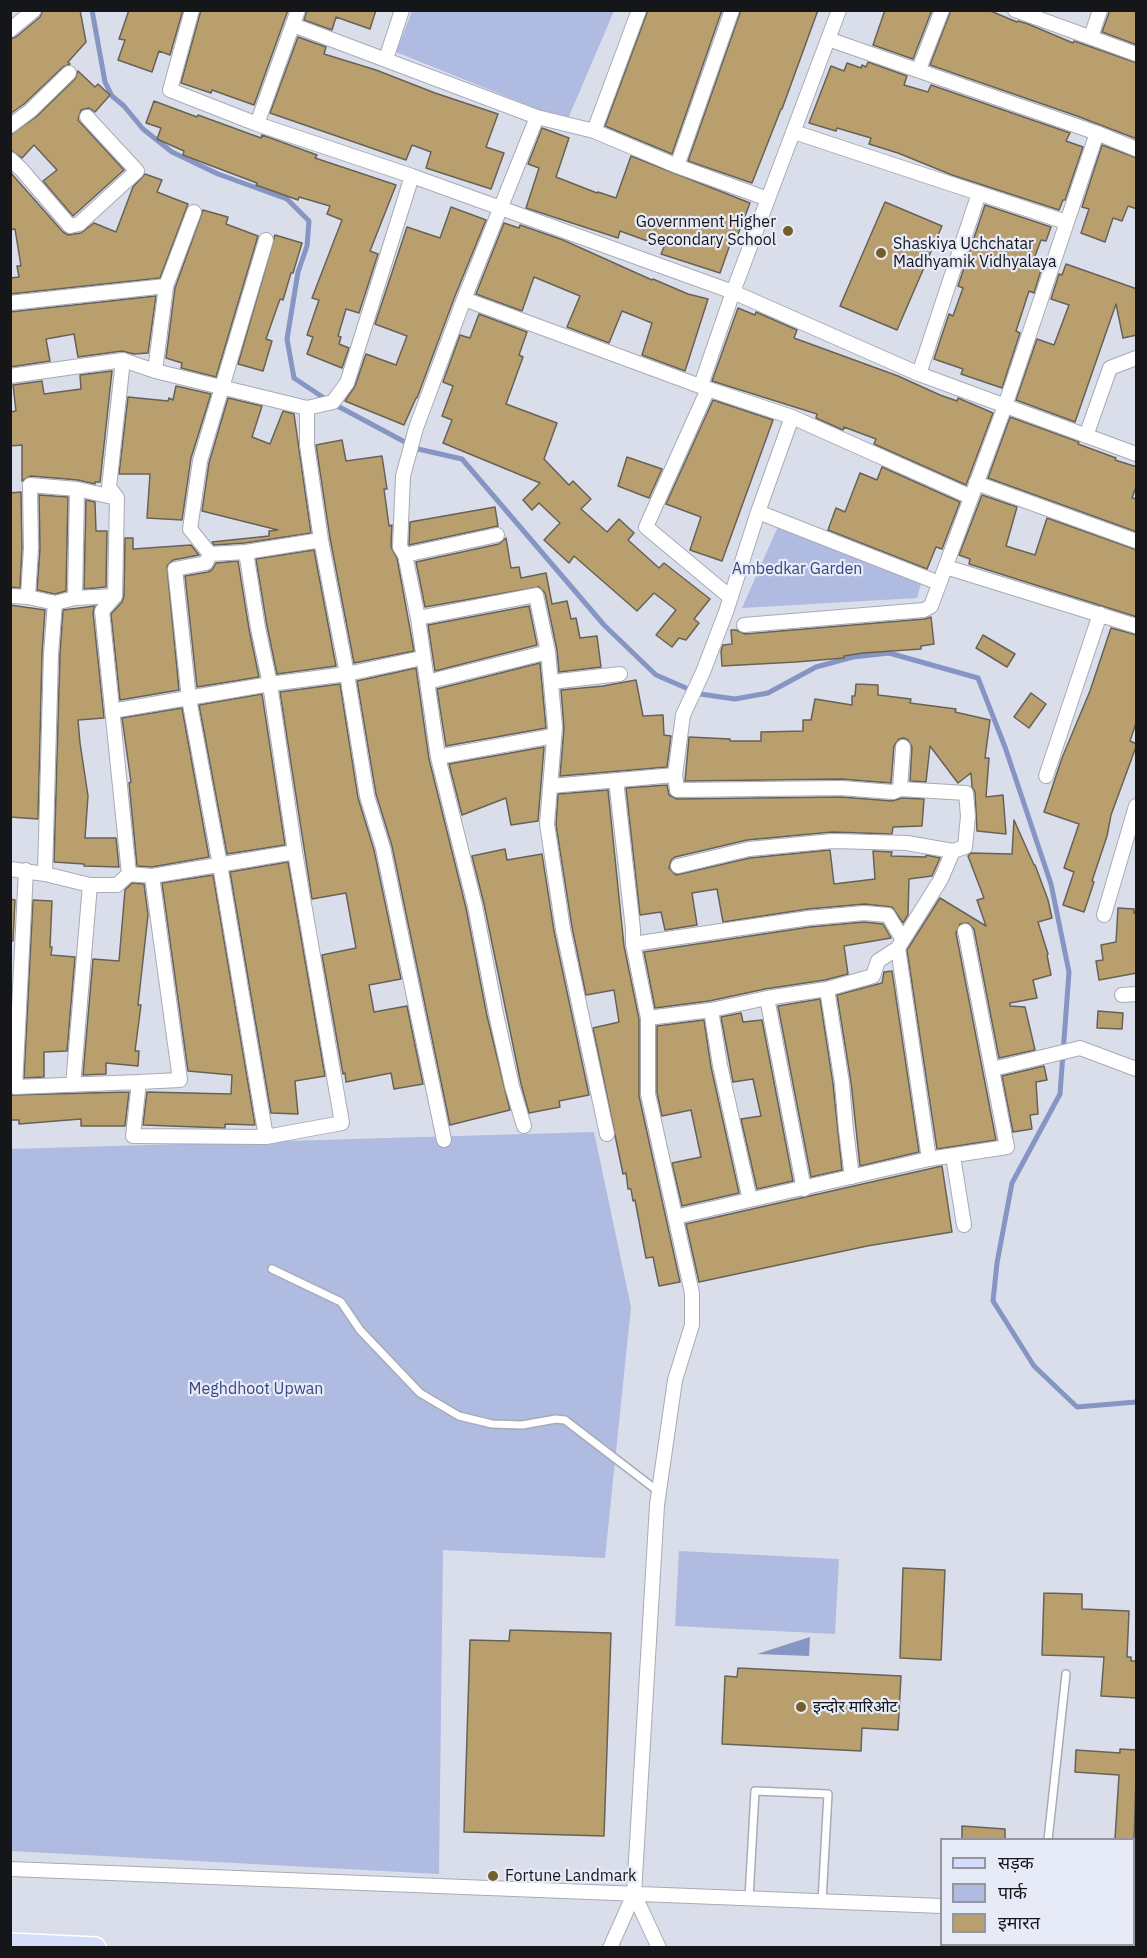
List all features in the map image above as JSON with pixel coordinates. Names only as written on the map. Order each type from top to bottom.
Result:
[{"type":"main road","points":[[10,1944],[95,1947]]},
{"type":"street","points":[[10,30],[34,10]]},
{"type":"street","points":[[192,10],[170,90],[257,124],[412,176],[733,292],[919,374],[1137,454]]},
{"type":"street","points":[[257,124],[298,10]]},
{"type":"street","points":[[386,59],[402,10]]},
{"type":"street","points":[[594,131],[639,10]]},
{"type":"street","points":[[677,166],[732,10]]},
{"type":"street","points":[[730,597],[646,527],[705,387],[733,292],[839,10]]},
{"type":"street","points":[[919,69],[942,10]]},
{"type":"street","points":[[1015,10],[1137,54]]},
{"type":"street","points":[[1091,37],[1100,10]]},
{"type":"street","points":[[293,25],[537,117],[594,131],[677,166],[768,199]]},
{"type":"street","points":[[828,39],[919,69],[1137,149]]},
{"type":"street","points":[[10,126],[30,111],[69,73]]},
{"type":"street","points":[[10,159],[70,226],[79,224],[137,171],[87,117]]},
{"type":"street","points":[[524,1126],[510,1075],[475,906],[438,757],[418,618],[405,555],[400,547],[403,476],[416,428],[464,299],[537,117]]},
{"type":"street","points":[[794,132],[1066,222]]},
{"type":"street","points":[[744,625],[924,610],[931,606],[1005,406],[1097,133]]},
{"type":"street","points":[[10,376],[123,360],[155,371],[307,408],[333,402],[347,382],[412,176]]},
{"type":"street","points":[[919,374],[979,193]]},
{"type":"street","points":[[155,371],[166,286],[194,212]]},
{"type":"street","points":[[210,554],[190,529],[200,461],[266,240]]},
{"type":"street","points":[[10,303],[166,286]]},
{"type":"street","points":[[464,299],[792,417],[974,490],[1136,537]]},
{"type":"street","points":[[1086,435],[1110,368],[1137,358]]},
{"type":"street","points":[[123,360],[109,487],[117,498],[115,597],[102,612],[129,874]]},
{"type":"street","points":[[307,408],[307,445],[321,540],[368,796],[383,848],[444,1140]]},
{"type":"street","points":[[678,866],[749,849],[833,841],[907,843],[953,851],[964,846],[968,816],[966,793],[900,789],[893,792],[841,788],[677,790],[675,775],[683,715],[703,672],[726,612],[792,417]]},
{"type":"street","points":[[28,597],[31,548],[30,485],[77,489],[117,498]]},
{"type":"street","points":[[75,598],[77,489]]},
{"type":"street","points":[[758,512],[939,583]]},
{"type":"street","points":[[405,555],[497,535]]},
{"type":"street","points":[[210,554],[246,552],[321,540]]},
{"type":"street","points":[[140,1082],[133,1136],[266,1137],[342,1123],[246,552]]},
{"type":"street","points":[[210,554],[206,563],[175,569],[189,699],[266,1137]]},
{"type":"street","points":[[945,567],[1137,626]]},
{"type":"street","points":[[418,618],[536,595],[548,652],[555,727],[547,824],[563,929],[607,1134]]},
{"type":"street","points":[[10,596],[55,603],[75,598],[115,597]]},
{"type":"street","points":[[45,874],[51,654],[55,603]]},
{"type":"street","points":[[1046,776],[1100,614]]},
{"type":"street","points":[[427,682],[548,652]]},
{"type":"street","points":[[112,711],[270,684],[347,674],[422,658]]},
{"type":"street","points":[[551,682],[620,674]]},
{"type":"street","points":[[438,757],[553,736]]},
{"type":"street","points":[[900,789],[903,747]]},
{"type":"street","points":[[550,786],[675,775]]},
{"type":"street","points":[[610,1947],[634,1894],[658,1498],[675,1380],[692,1325],[692,1293],[648,1094],[648,1018],[633,944],[616,780]]},
{"type":"street","points":[[1104,915],[1131,842],[1137,806]]},
{"type":"street","points":[[648,1018],[711,1010],[767,998],[827,990],[873,976],[878,961],[901,944],[941,879],[953,851]]},
{"type":"street","points":[[10,869],[26,870],[90,885],[117,885],[129,874],[152,876],[295,852]]},
{"type":"street","points":[[26,870],[15,1087],[180,1080],[152,876]]},
{"type":"street","points":[[73,1085],[90,885]]},
{"type":"street","points":[[633,944],[809,918],[864,912],[888,915],[901,944],[929,1159]]},
{"type":"street","points":[[675,1217],[929,1159],[1007,1147],[965,931]]},
{"type":"street","points":[[827,990],[842,1083],[852,1177]]},
{"type":"street","points":[[1122,995],[1137,994]]},
{"type":"street","points":[[767,998],[804,1189]]},
{"type":"street","points":[[711,1010],[720,1065],[750,1200]]},
{"type":"street","points":[[993,1069],[1080,1048],[1137,1069]]},
{"type":"street","points":[[953,1156],[964,1225]]},
{"type":"street","points":[[10,1869],[940,1906]]},
{"type":"street","points":[[634,1894],[658,1947]]},
{"type":"lane","points":[[272,1269],[341,1302],[360,1330],[420,1394],[459,1416],[502,1424],[522,1425],[556,1419],[565,1420],[658,1498]]},
{"type":"lane","points":[[1048,1838],[1066,1674]]},
{"type":"lane","points":[[749,1898],[755,1791],[828,1794],[822,1901]]},
{"type":"green space","points":[[412,11],[614,11],[567,121],[396,52]]},
{"type":"green space","name":"Ambedkar Garden","points":[[779,524],[921,584],[917,598],[742,608]]},
{"type":"green space","name":"Meghdhoot Upwan","points":[[594,1132],[631,1307],[605,1558],[443,1550],[439,1874],[11,1851],[10,1149]]},
{"type":"green space","points":[[679,1551],[839,1559],[835,1634],[675,1626]]},
{"type":"shaded area","points":[[810,1637],[809,1656],[757,1654]]},
{"type":"building","points":[[43,10],[80,10],[86,42],[68,62],[70,64],[63,67],[24,104],[10,114],[10,39],[16,37],[40,17]]},
{"type":"building","points":[[129,10],[183,10],[170,55],[159,51],[152,72],[118,60],[125,40],[119,39]]},
{"type":"building","points":[[201,10],[288,10],[254,105],[212,90],[211,93],[181,83]]},
{"type":"building","points":[[307,10],[376,10],[370,29],[336,17],[332,30],[304,20]]},
{"type":"building","points":[[648,10],[722,10],[672,154],[605,126]]},
{"type":"building","points":[[741,10],[818,10],[752,183],[688,161]]},
{"type":"building","points":[[885,10],[932,10],[913,59],[873,45]]},
{"type":"building","points":[[951,10],[988,10],[1073,43],[1074,41],[1137,63],[1137,139],[930,65]]},
{"type":"building","points":[[1110,10],[1137,10],[1137,45],[1102,32]]},
{"type":"building","points":[[298,37],[326,47],[324,54],[376,70],[498,114],[486,147],[504,153],[491,189],[426,168],[431,152],[412,145],[406,160],[270,113]]},
{"type":"building","points":[[868,62],[907,76],[904,85],[928,92],[931,85],[1070,133],[1066,141],[1083,147],[1065,200],[1059,210],[952,175],[869,144],[871,138],[809,123],[831,66],[844,71],[847,63],[861,68],[862,65],[866,67]]},
{"type":"building","points":[[78,71],[95,87],[98,84],[110,95],[95,112],[89,108],[81,110],[78,120],[124,170],[73,216],[43,181],[57,170],[34,145],[22,158],[10,150],[10,135],[36,117],[75,79]]},
{"type":"building","points":[[154,101],[261,138],[262,135],[317,155],[315,158],[396,185],[370,251],[378,254],[359,313],[346,309],[338,336],[341,337],[339,344],[349,348],[342,368],[307,354],[313,337],[307,335],[319,300],[312,298],[342,220],[327,214],[330,206],[299,197],[298,200],[256,185],[257,183],[183,155],[184,151],[157,139],[161,128],[146,123]]},
{"type":"building","points":[[542,128],[569,138],[556,177],[597,193],[616,198],[631,156],[750,203],[737,237],[733,236],[720,273],[661,254],[664,247],[620,231],[618,238],[526,208],[539,168],[528,164]]},
{"type":"building","points":[[1102,145],[1137,158],[1137,209],[1128,206],[1122,221],[1113,218],[1105,242],[1081,233],[1089,209],[1082,207]]},
{"type":"building","points":[[10,172],[68,235],[81,233],[94,223],[116,232],[133,187],[145,174],[162,180],[157,192],[188,204],[160,278],[10,294],[10,278],[19,277],[17,266],[21,266],[15,229],[10,230]]},
{"type":"building","points":[[885,202],[942,226],[897,330],[840,306]]},
{"type":"building","points":[[985,205],[1051,227],[1046,241],[1041,240],[1032,264],[1042,267],[1034,293],[1029,291],[1016,331],[1020,333],[1002,388],[961,374],[963,369],[934,359],[949,314],[953,316],[963,288],[958,286]]},
{"type":"building","points":[[451,207],[486,220],[417,398],[404,425],[345,401],[355,386],[366,354],[396,365],[407,336],[375,324],[407,227],[440,238]]},
{"type":"building","points":[[203,210],[228,217],[226,224],[258,236],[216,377],[181,368],[182,363],[166,358],[175,288]]},
{"type":"building","points":[[504,223],[519,228],[520,225],[563,240],[652,280],[708,299],[685,371],[642,355],[652,323],[622,311],[609,343],[567,327],[580,296],[534,277],[522,311],[476,294]]},
{"type":"building","points":[[275,235],[302,243],[283,300],[280,299],[266,339],[272,341],[263,371],[238,364]]},
{"type":"building","points":[[1066,264],[1137,289],[1137,335],[1123,338],[1116,304],[1075,422],[1016,400],[1037,339],[1054,345],[1069,305],[1051,299],[1059,274],[1062,275]]},
{"type":"building","points":[[156,296],[148,353],[134,354],[122,351],[78,357],[74,334],[46,339],[50,361],[10,367],[10,312]]},
{"type":"building","points":[[738,308],[755,315],[756,312],[797,330],[794,338],[898,376],[940,395],[957,401],[958,398],[993,413],[966,485],[874,444],[876,439],[844,427],[843,430],[816,418],[817,414],[712,381]]},
{"type":"building","points":[[479,314],[527,332],[519,355],[523,357],[506,404],[557,423],[544,459],[569,485],[573,481],[591,499],[581,509],[607,532],[619,519],[634,533],[628,540],[659,568],[664,563],[710,599],[694,619],[699,623],[686,640],[679,638],[672,647],[656,635],[676,610],[654,593],[637,611],[574,556],[569,563],[544,540],[560,523],[539,503],[532,510],[523,500],[540,483],[443,443],[452,420],[442,416],[453,386],[443,382],[460,335],[470,338]]},
{"type":"building","points":[[112,371],[100,482],[95,482],[95,484],[78,480],[31,476],[22,481],[22,445],[10,446],[10,412],[16,411],[13,385],[42,381],[44,394],[81,389],[80,375]]},
{"type":"building","points":[[176,386],[211,394],[191,458],[182,520],[147,518],[150,474],[119,474],[128,397],[173,400]]},
{"type":"building","points":[[228,398],[262,406],[252,437],[270,444],[283,411],[294,414],[311,533],[245,543],[214,545],[212,542],[269,536],[269,531],[278,530],[202,511],[209,463]]},
{"type":"building","points":[[713,400],[773,420],[722,561],[690,550],[701,517],[666,504]]},
{"type":"building","points":[[1010,417],[1079,442],[1078,444],[1116,458],[1115,460],[1137,467],[1137,484],[1132,498],[1137,499],[1137,532],[988,478]]},
{"type":"building","points":[[342,440],[346,461],[382,456],[389,526],[392,525],[391,547],[397,558],[414,651],[354,663],[330,538],[316,445]]},
{"type":"building","points":[[627,457],[662,469],[649,498],[618,486]]},
{"type":"building","points":[[882,467],[960,502],[942,549],[936,547],[927,569],[828,530],[836,508],[845,512],[860,473],[877,480]]},
{"type":"building","points":[[21,492],[20,588],[10,587],[10,493]]},
{"type":"building","points":[[39,495],[68,497],[66,591],[55,594],[37,590],[40,548]]},
{"type":"building","points":[[982,495],[1017,507],[1006,546],[1035,555],[1047,518],[1137,550],[1137,617],[969,564],[970,559],[959,555]]},
{"type":"building","points":[[86,500],[95,502],[96,531],[107,531],[106,587],[84,589]]},
{"type":"building","points":[[495,507],[498,526],[409,545],[410,522]]},
{"type":"building","points":[[125,538],[133,538],[133,549],[191,545],[199,555],[173,560],[167,566],[179,690],[120,700],[111,614],[122,602],[124,596]]},
{"type":"building","points":[[506,538],[511,568],[519,567],[521,578],[546,573],[552,604],[567,601],[571,619],[576,618],[580,638],[597,636],[601,667],[559,672],[557,650],[545,593],[539,587],[425,607],[416,562],[499,544]]},
{"type":"building","points":[[314,550],[336,666],[277,674],[256,559]]},
{"type":"building","points":[[238,561],[259,677],[197,687],[185,576],[208,572],[216,563]]},
{"type":"building","points":[[10,605],[45,610],[38,819],[10,817]]},
{"type":"building","points":[[95,606],[93,612],[104,718],[78,720],[88,796],[85,838],[116,838],[119,867],[54,862],[63,610]]},
{"type":"building","points":[[529,606],[537,645],[435,671],[428,625]]},
{"type":"building","points":[[931,617],[934,644],[921,646],[921,649],[863,653],[844,656],[844,658],[722,666],[721,651],[723,645],[732,644],[731,630],[745,634]]},
{"type":"building","points":[[1111,628],[1137,635],[1137,720],[1130,741],[1137,744],[1111,815],[1084,912],[1063,905],[1074,872],[1064,868],[1079,824],[1044,812],[1062,758],[1090,691]]},
{"type":"building","points":[[983,635],[1015,654],[1007,667],[976,648]]},
{"type":"building","points":[[540,663],[546,728],[446,746],[437,689]]},
{"type":"building","points":[[416,668],[429,759],[466,908],[487,1016],[510,1110],[450,1125],[392,846],[376,794],[357,681]]},
{"type":"building","points":[[636,680],[643,716],[663,715],[664,735],[671,736],[667,767],[560,776],[564,728],[561,690]]},
{"type":"building","points":[[340,684],[358,798],[374,850],[401,979],[369,985],[374,1012],[407,1006],[423,1084],[394,1089],[391,1073],[346,1082],[345,1073],[343,1074],[322,955],[356,948],[346,893],[312,899],[280,692]]},
{"type":"building","points":[[856,684],[878,685],[878,695],[911,699],[910,703],[956,709],[955,712],[990,720],[985,758],[989,758],[986,797],[1003,795],[1006,834],[977,831],[975,792],[972,787],[971,773],[958,783],[930,746],[926,782],[910,781],[912,747],[904,738],[899,739],[894,746],[891,783],[841,779],[685,781],[689,737],[761,741],[761,732],[803,731],[803,720],[811,720],[815,699],[852,705]]},
{"type":"building","points":[[1031,693],[1046,704],[1029,728],[1014,717]]},
{"type":"building","points":[[262,694],[285,845],[227,854],[199,705]]},
{"type":"building","points":[[182,708],[209,857],[152,867],[137,866],[129,783],[131,782],[122,718]]},
{"type":"building","points":[[544,747],[538,821],[511,825],[506,798],[462,815],[449,764]]},
{"type":"building","points":[[667,785],[669,795],[677,799],[841,797],[892,801],[902,798],[924,799],[922,826],[893,827],[892,834],[832,832],[747,840],[675,857],[671,860],[669,868],[676,875],[750,858],[830,850],[834,884],[875,879],[873,851],[892,852],[891,856],[926,857],[926,855],[940,858],[932,876],[909,879],[908,915],[903,923],[892,907],[865,904],[808,909],[723,922],[717,889],[692,893],[697,925],[665,930],[661,912],[640,915],[626,788]]},
{"type":"building","points":[[608,790],[624,946],[639,1019],[639,1096],[680,1282],[659,1286],[653,1257],[646,1258],[635,1200],[633,1201],[631,1189],[628,1189],[626,1173],[623,1174],[593,1028],[619,1022],[614,990],[586,995],[572,927],[556,825],[558,794]]},
{"type":"building","points":[[1014,820],[1035,865],[1052,918],[1038,922],[1048,954],[1051,975],[1033,980],[1037,998],[1010,1003],[1010,1006],[1025,1007],[1035,1050],[999,1058],[974,929],[968,923],[960,924],[956,933],[996,1140],[937,1149],[907,950],[940,898],[986,926],[977,900],[984,898],[968,856],[971,853],[1012,854]]},
{"type":"building","points":[[505,849],[507,860],[542,854],[554,931],[589,1095],[559,1101],[560,1107],[529,1113],[472,856]]},
{"type":"building","points":[[288,862],[325,1076],[295,1081],[298,1114],[271,1113],[230,872]]},
{"type":"building","points":[[213,875],[255,1125],[225,1124],[225,1128],[143,1125],[147,1092],[231,1094],[232,1075],[188,1071],[162,883]]},
{"type":"building","points":[[132,883],[144,884],[148,915],[138,1005],[141,1005],[135,1051],[139,1051],[138,1066],[106,1063],[106,1074],[83,1075],[93,959],[119,961],[125,890]]},
{"type":"building","points":[[10,899],[15,900],[13,941],[10,940]]},
{"type":"building","points":[[33,900],[52,901],[51,955],[75,957],[67,1051],[44,1052],[44,1077],[24,1078]]},
{"type":"building","points":[[1118,908],[1134,909],[1134,913],[1137,913],[1137,973],[1099,980],[1096,961],[1103,960],[1101,945],[1116,942]]},
{"type":"building","points":[[864,922],[883,924],[891,938],[844,946],[848,974],[709,1001],[655,1008],[644,952],[810,927]]},
{"type":"building","points":[[892,971],[919,1152],[860,1166],[851,1082],[837,995],[882,983],[884,972]]},
{"type":"building","points":[[820,999],[833,1084],[842,1170],[811,1177],[778,1006]]},
{"type":"building","points":[[1098,1011],[1123,1013],[1122,1029],[1097,1028]]},
{"type":"building","points":[[741,1013],[743,1022],[762,1020],[793,1181],[757,1189],[741,1119],[761,1116],[753,1079],[733,1082],[721,1017]]},
{"type":"building","points":[[704,1020],[711,1067],[739,1193],[682,1206],[672,1163],[701,1157],[691,1110],[662,1116],[657,1093],[657,1026]]},
{"type":"building","points":[[1044,1066],[1047,1080],[1036,1082],[1038,1114],[1030,1115],[1032,1129],[1013,1132],[1002,1076]]},
{"type":"building","points":[[129,1092],[125,1126],[81,1126],[81,1119],[19,1124],[19,1120],[10,1120],[10,1095]]},
{"type":"building","points":[[942,1166],[952,1232],[867,1246],[699,1282],[686,1224]]},
{"type":"building","points":[[903,1568],[945,1570],[941,1660],[900,1658]]},
{"type":"building","points":[[1044,1593],[1082,1594],[1082,1609],[1129,1611],[1127,1657],[1131,1657],[1131,1661],[1137,1661],[1137,1698],[1101,1696],[1104,1657],[1042,1655]]},
{"type":"building","points":[[510,1630],[611,1633],[604,1836],[464,1832],[470,1640],[509,1641]]},
{"type":"building","points":[[738,1668],[901,1676],[898,1730],[862,1728],[861,1751],[722,1744],[725,1676],[737,1677]]},
{"type":"building","points":[[1120,1749],[1137,1750],[1134,1838],[1115,1838],[1119,1775],[1075,1772],[1076,1750],[1120,1753]]},
{"type":"building","points":[[962,1826],[1005,1829],[1005,1838],[962,1838]]},
{"type":"waterway","points":[[92,10],[105,82],[112,96],[124,106],[143,129],[172,152],[218,174],[287,199],[309,221],[307,246],[298,272],[287,339],[294,378],[330,402],[418,449],[462,459],[604,625],[656,675],[700,694],[735,699],[768,693],[816,667],[853,657],[889,653],[978,678],[1005,747],[1051,884],[1069,972],[1060,1094],[1012,1183],[997,1263],[993,1301],[1034,1366],[1077,1407],[1136,1402]]},
{"type":"place","name":"Government Higher Secondary School","points":[[788,231]]},
{"type":"place","name":"Shaskiya Uchchatar Madhyamik Vidhyalaya","points":[[881,253]]},
{"type":"place","name":"इन्दोर मारिओट","points":[[801,1707]]},
{"type":"place","name":"Fortune Landmark","points":[[493,1876]]}]
